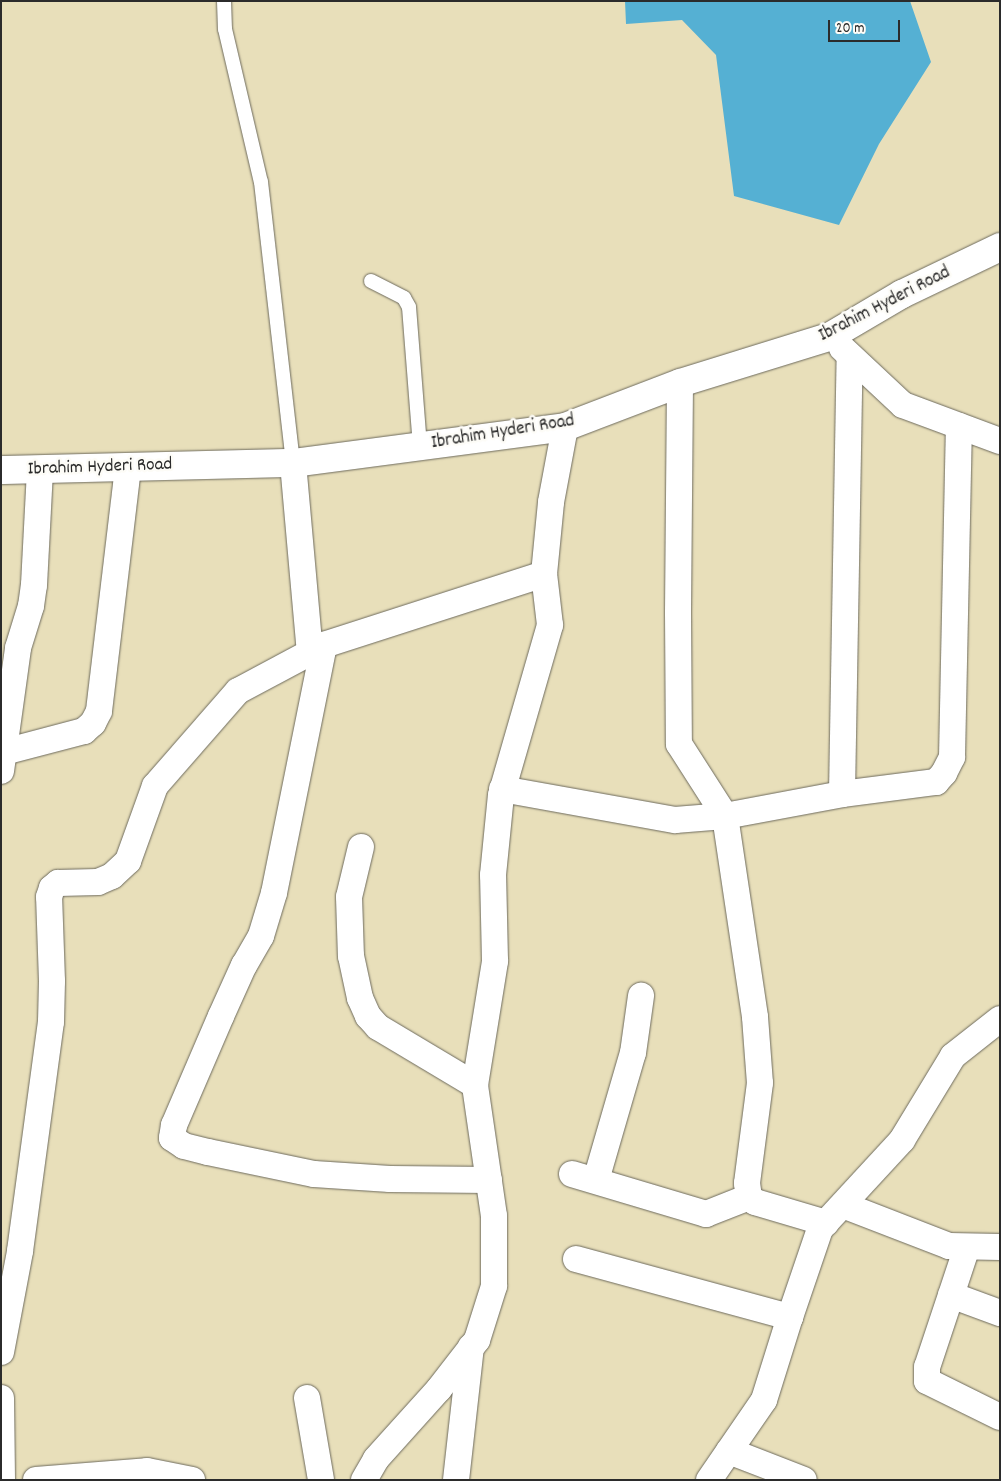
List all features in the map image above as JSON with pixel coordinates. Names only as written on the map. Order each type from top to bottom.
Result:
[{"type":"main road","name":"Ibrahim Hyderi Road","points":[[1,470],[293,463],[565,426],[680,383],[829,337],[902,294],[1000,247]]},
{"type":"street","points":[[829,337],[903,405],[1000,441]]},
{"type":"street","points":[[842,794],[850,356]]},
{"type":"street","points":[[680,383],[679,744],[724,816],[754,1016],[760,1083],[747,1182],[748,1197]]},
{"type":"street","points":[[364,1480],[376,1459],[439,1389],[477,1340],[494,1286],[494,1216],[476,1085],[495,961],[493,875],[502,789],[550,625],[544,574],[551,502],[565,426]]},
{"type":"street","points":[[502,789],[675,820],[724,816],[842,794],[936,782],[944,773],[952,757],[960,426]]},
{"type":"street","points":[[293,463],[317,649],[274,893],[261,936],[244,965],[221,1016],[174,1125],[172,1138],[184,1146],[314,1174],[390,1179],[489,1180]]},
{"type":"street","points":[[40,470],[34,585],[31,606],[18,648],[2,762],[84,731],[93,723],[99,711],[128,467]]},
{"type":"street","points":[[1,1352],[20,1251],[51,1022],[52,981],[49,897],[52,888],[58,883],[98,882],[112,876],[128,861],[155,786],[238,691],[317,649],[544,574]]},
{"type":"street","points":[[361,847],[349,897],[351,956],[360,998],[368,1016],[378,1027],[476,1085]]},
{"type":"street","points":[[641,996],[633,1053],[584,1177],[706,1214],[748,1197]]},
{"type":"street","points":[[709,1480],[764,1400],[820,1229],[902,1140],[953,1056],[1000,1018]]},
{"type":"street","points":[[748,1197],[755,1202],[834,1214],[949,1246],[1000,1247]]},
{"type":"street","points":[[967,1247],[928,1367],[928,1380],[1000,1417]]},
{"type":"street","points":[[576,1259],[790,1317]]},
{"type":"street","points":[[951,1295],[1000,1313]]},
{"type":"street","points":[[456,1480],[472,1347]]},
{"type":"street","points":[[1,1398],[2,1480]]},
{"type":"street","points":[[308,1398],[321,1480]]},
{"type":"street","points":[[729,1451],[804,1480]]},
{"type":"street","points":[[36,1480],[147,1471],[164,1477],[192,1480]]},
{"type":"lane","points":[[224,1],[224,29],[260,182],[293,463]]},
{"type":"lane","points":[[371,280],[404,298],[409,307],[420,446]]},
{"type":"water","points":[[625,1],[910,1],[931,62],[879,144],[839,225],[734,196],[716,55],[682,20],[626,24]]}]
